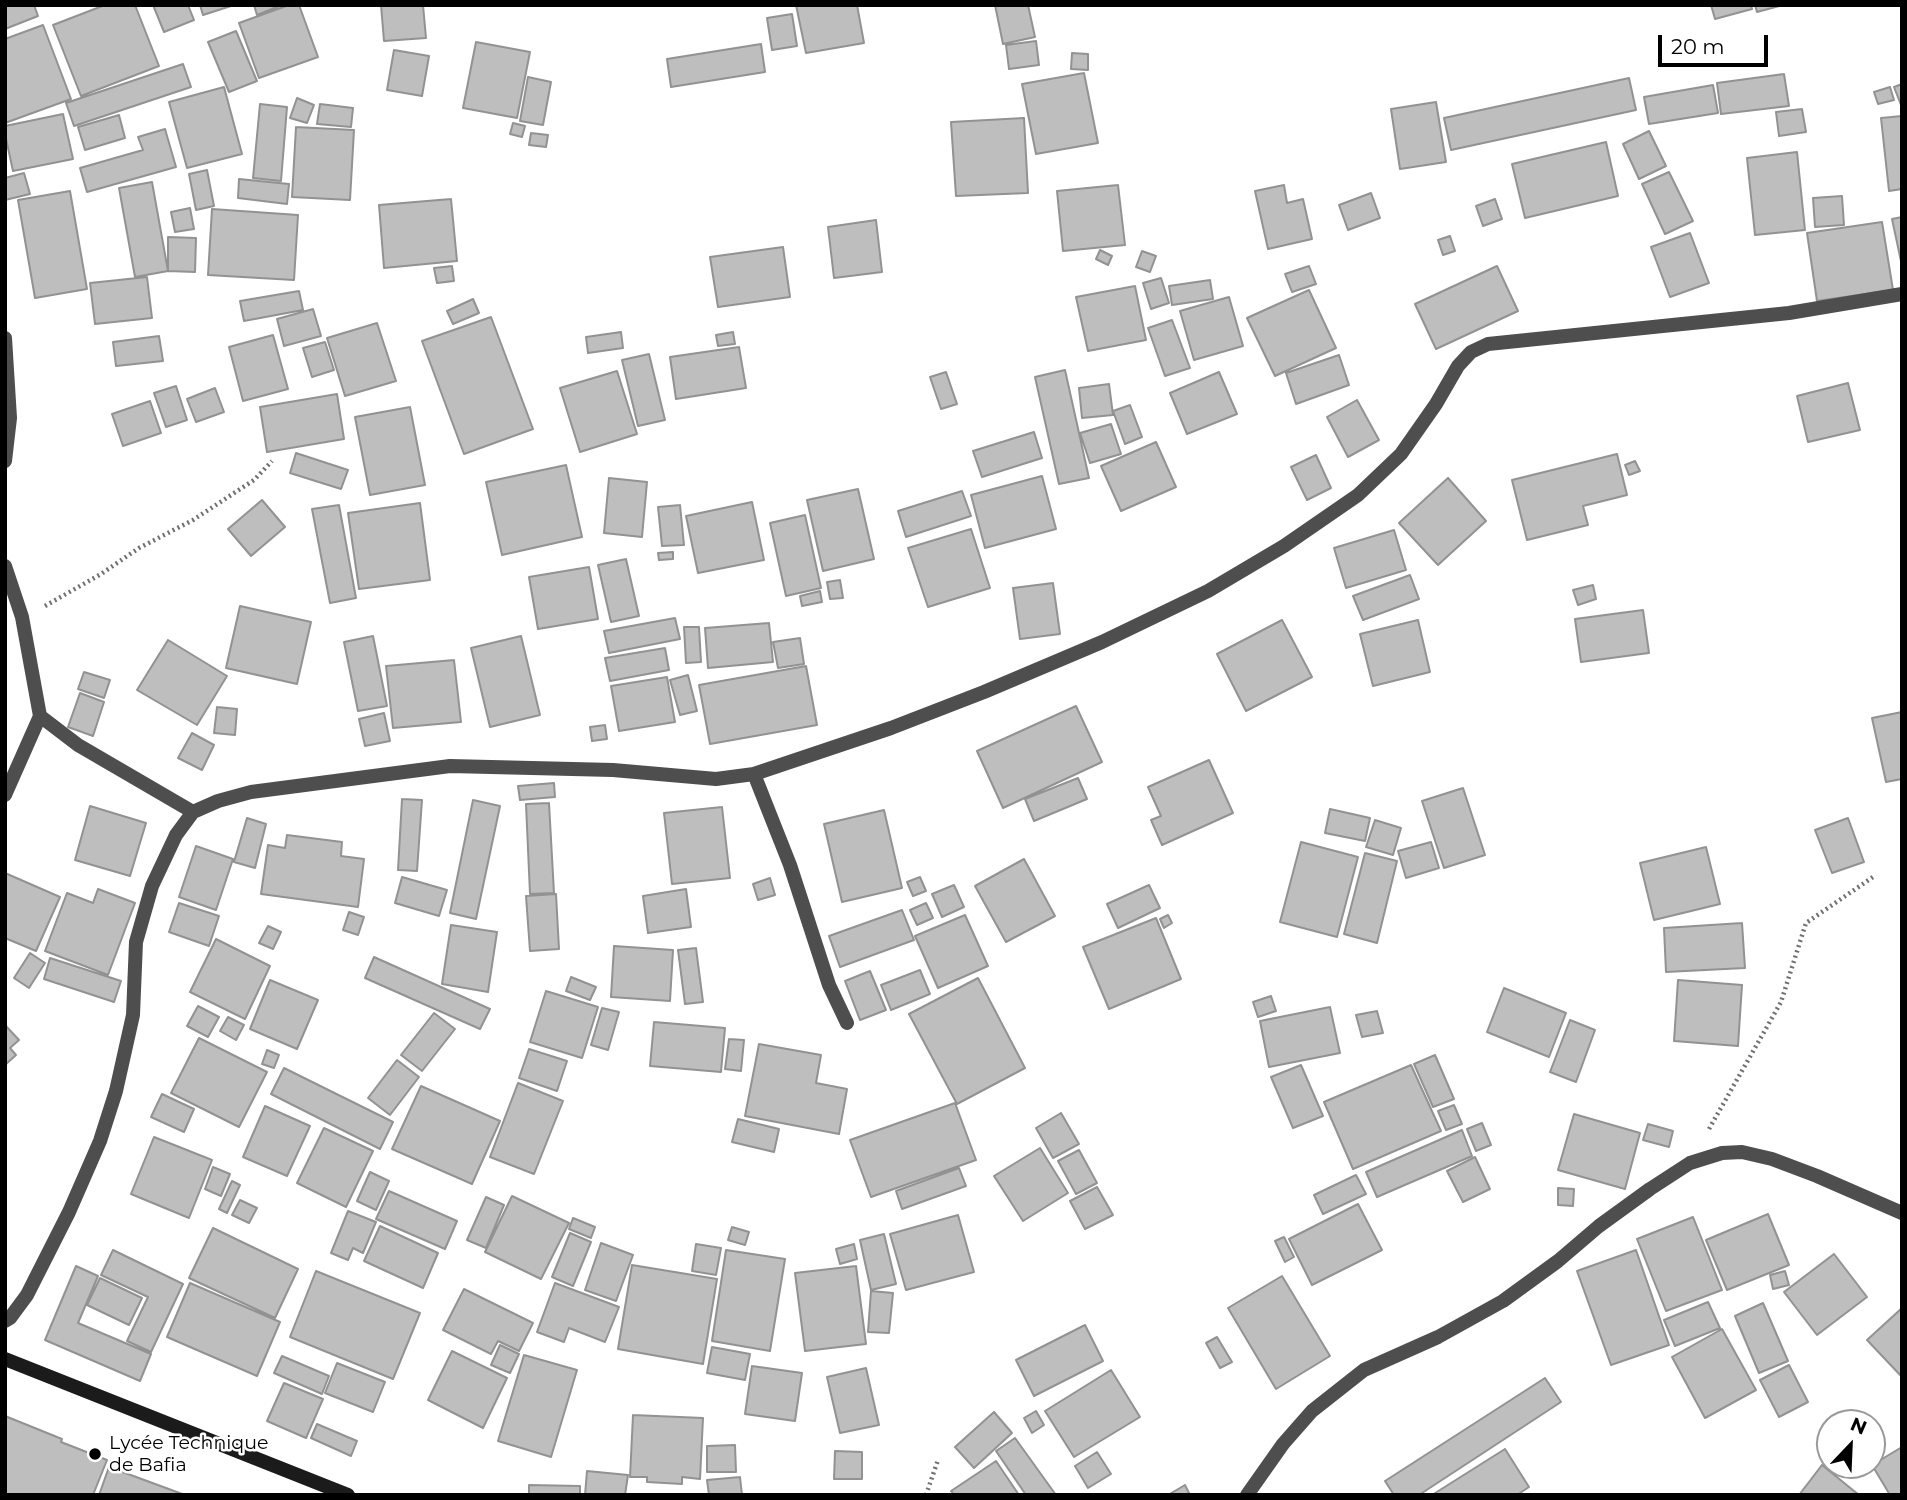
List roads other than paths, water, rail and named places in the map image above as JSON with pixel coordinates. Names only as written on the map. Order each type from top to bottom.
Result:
[{"type":"street","points":[[5,1321],[27,1295],[69,1212],[100,1141],[116,1091],[133,1015],[136,942],[152,886],[176,835],[193,812],[218,801],[251,792],[450,765],[613,771],[716,779],[754,774],[891,728],[984,692],[1102,642],[1208,591],[1284,546],[1358,495],[1401,454],[1436,404],[1458,366],[1471,352],[1488,344],[1789,313],[1902,294]]},
{"type":"street","points":[[5,338],[10,418],[5,461]]},
{"type":"street","points":[[5,566],[22,617],[40,716],[5,796]]},
{"type":"street","points":[[40,716],[78,745],[193,812]]},
{"type":"street","points":[[754,774],[790,865],[829,985],[846,1023]]},
{"type":"street","points":[[1247,1495],[1283,1444],[1312,1411],[1364,1370],[1438,1337],[1503,1301],[1558,1261],[1629,1203],[1690,1164],[1722,1153],[1742,1152],[1772,1159],[1817,1175],[1902,1213]]},
{"type":"street","points":[[5,1359],[348,1495]]},
{"type":"place","name":"Lycée Technique de Bafia","points":[[95,1454]]}]
